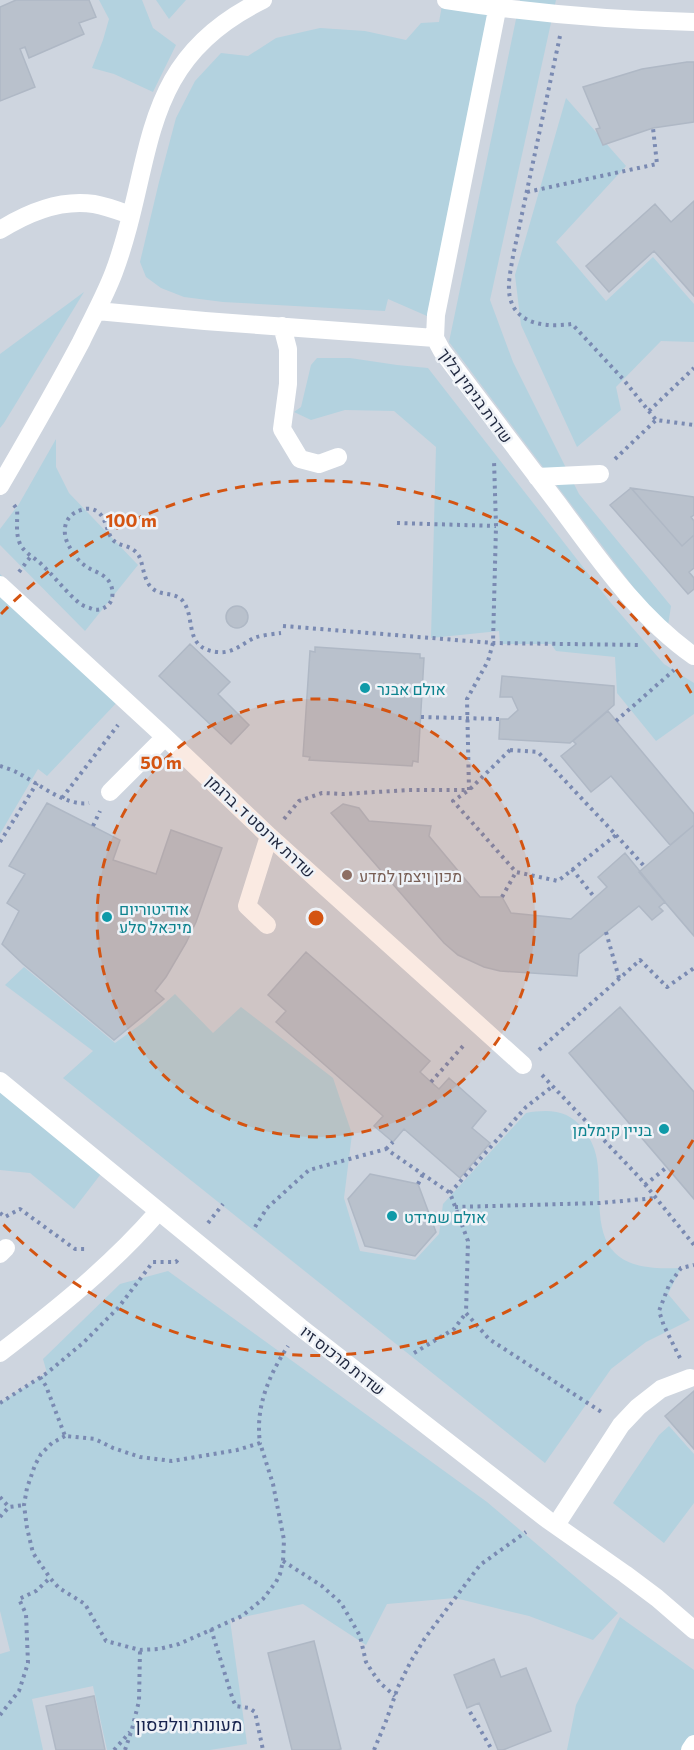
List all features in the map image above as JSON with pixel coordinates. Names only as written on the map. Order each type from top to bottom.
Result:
[{"type":"street","points":[[3,492],[97,311],[114,273],[150,133],[171,82],[184,60],[198,46],[237,14],[263,0]]},
{"type":"street","points":[[447,0],[498,4],[564,15],[694,22]]},
{"type":"street","name":"שדרת בנימין בלוך","points":[[498,4],[436,315],[435,338],[442,351],[602,563],[652,621],[691,657]]},
{"type":"street","points":[[0,230],[44,208],[70,204],[93,204],[130,214]]},
{"type":"street","points":[[97,311],[435,338]]},
{"type":"street","points":[[282,326],[288,349],[288,384],[282,429],[300,459],[319,464],[338,457]]},
{"type":"street","points":[[537,477],[600,474]]},
{"type":"street","name":"שדרת ארנסט ד. ברגמן","points":[[0,585],[165,736],[269,836],[523,1065]]},
{"type":"street","points":[[110,792],[165,736]]},
{"type":"street","points":[[267,925],[247,906],[269,836]]},
{"type":"street","name":"שדרת מרכוס זיו","points":[[0,1081],[300,1327],[552,1522],[657,1598],[694,1630]]},
{"type":"street","points":[[0,1353],[99,1273],[158,1212]]},
{"type":"street","points":[[552,1522],[621,1425],[638,1407],[661,1389],[690,1378]]},
{"type":"street","points":[[690,1750],[694,1744]]},
{"type":"path","points":[[564,15],[510,277],[510,296],[514,308],[523,318],[546,326],[572,324],[623,379],[656,420],[694,425]]},
{"type":"path","points":[[527,192],[657,164],[653,128]]},
{"type":"path","points":[[649,411],[694,368]]},
{"type":"path","points":[[600,474],[656,420]]},
{"type":"path","points":[[470,790],[467,699],[488,661],[493,643],[496,526],[494,460]]},
{"type":"path","points":[[3,492],[17,509],[17,537],[22,548],[44,566],[79,603],[88,608],[102,609],[110,604],[113,598],[108,579],[76,557],[65,539],[64,529],[67,519],[72,513],[84,509],[91,509],[99,513],[104,519],[111,538],[116,543],[135,550],[147,582],[153,590],[174,594],[180,598],[188,613],[194,638],[201,646],[209,651],[231,652],[256,637],[281,633]]},
{"type":"path","points":[[397,523],[496,526]]},
{"type":"path","points":[[283,626],[493,643],[653,645]]},
{"type":"path","points":[[616,721],[691,657]]},
{"type":"path","points":[[62,798],[132,706]]},
{"type":"path","points":[[421,717],[500,719]]},
{"type":"path","points":[[616,835],[558,881],[516,872],[453,801],[470,790],[510,750],[538,752],[616,835],[645,867]]},
{"type":"path","points":[[0,766],[17,772],[62,798],[85,804],[99,801],[110,792]]},
{"type":"path","points":[[0,842],[37,783]]},
{"type":"path","points":[[269,836],[299,801],[322,793],[470,790]]},
{"type":"path","points":[[572,870],[595,898]]},
{"type":"path","points":[[502,897],[516,872]]},
{"type":"path","points":[[606,932],[619,978]]},
{"type":"path","points":[[694,968],[667,987],[640,960],[523,1065],[539,1071],[645,1185],[694,1245]]},
{"type":"path","points":[[431,1082],[481,1026]]},
{"type":"path","points":[[450,1193],[526,1107],[553,1086]]},
{"type":"path","points":[[255,1227],[267,1208],[309,1170],[386,1149],[393,1142]]},
{"type":"path","points":[[386,1149],[450,1193],[468,1241],[466,1313],[454,1329],[414,1353]]},
{"type":"path","points":[[645,1185],[667,1167]]},
{"type":"path","points":[[418,1184],[423,1174]]},
{"type":"path","points":[[455,1207],[600,1203],[656,1198]]},
{"type":"path","points":[[0,1403],[47,1373],[83,1342],[118,1308],[153,1262],[176,1262],[223,1204]]},
{"type":"path","points":[[0,1213],[5,1217],[20,1209],[75,1249],[87,1249]]},
{"type":"path","points":[[690,1378],[659,1311],[669,1285],[681,1268],[694,1265]]},
{"type":"path","points":[[466,1313],[489,1339],[621,1425]]},
{"type":"path","points":[[260,1443],[237,1450],[172,1461],[140,1457],[112,1448],[94,1439],[65,1436],[52,1443],[41,1454],[30,1480],[24,1505],[33,1553],[59,1588],[85,1604],[106,1641],[140,1650],[159,1649],[179,1644],[242,1616],[262,1599],[276,1582],[284,1561],[284,1540],[278,1505],[266,1457],[260,1443],[258,1427],[266,1387],[300,1327]]},
{"type":"path","points":[[40,1377],[46,1386],[65,1436]]},
{"type":"path","points":[[0,1497],[9,1508]]},
{"type":"path","points":[[0,1517],[9,1508],[24,1505]]},
{"type":"path","points":[[374,1750],[411,1661],[425,1638],[480,1565],[518,1537],[552,1522]]},
{"type":"path","points":[[284,1561],[322,1586],[341,1603],[360,1636],[366,1662],[380,1683],[395,1696]]},
{"type":"path","points":[[0,1715],[19,1691],[27,1663],[26,1614],[19,1599],[36,1591],[50,1578]]},
{"type":"path","points":[[211,1629],[233,1700],[236,1706],[249,1708],[255,1712],[263,1750]]},
{"type":"path","points":[[125,1750],[139,1701],[140,1650]]},
{"type":"path","points":[[470,1712],[492,1750]]},
{"type":"path","points":[[114,1750],[132,1730]]},
{"type":"shaded area","name":"מכון ויצמן למדע","points":[[0,0],[694,0],[694,1750],[0,1750]]},
{"type":"shaded area","points":[[99,0],[142,0],[153,28],[176,45],[153,92],[114,74],[92,68],[109,19]]},
{"type":"shaded area","points":[[156,0],[186,0],[169,19]]},
{"type":"shaded area","points":[[443,0],[492,0],[427,316],[388,299],[385,311],[223,302],[184,297],[161,288],[146,277],[140,262],[176,118],[195,81],[221,53],[248,56],[276,38],[320,28],[365,31],[406,40],[421,23],[439,22]]},
{"type":"shaded area","points":[[520,0],[556,0],[490,300],[513,362],[579,494],[671,606],[667,632],[449,342]]},
{"type":"shaded area","points":[[566,98],[626,166],[556,242],[606,301],[653,257],[694,304],[694,342],[661,341],[616,387],[621,410],[577,447],[521,325],[515,275]]},
{"type":"shaded area","points":[[84,292],[4,423],[0,428],[0,354]]},
{"type":"shaded area","points":[[317,358],[350,358],[428,368],[611,603],[664,664],[694,683],[694,714],[656,741],[617,693],[615,657],[556,651],[551,644],[500,644],[499,631],[431,638],[436,447],[394,411],[345,410],[311,420],[294,412],[301,407],[311,365]]},
{"type":"shaded area","points":[[56,439],[56,467],[69,493],[138,565],[85,631],[0,545],[0,529],[19,504]]},
{"type":"shaded area","points":[[0,574],[122,697],[47,776],[38,769],[0,834]]},
{"type":"shaded area","points":[[24,967],[115,1043],[144,1022],[175,994],[213,1033],[241,1007],[333,1078],[352,1134],[344,1198],[360,1251],[415,1260],[439,1234],[443,1204],[526,1113],[551,1111],[572,1118],[590,1139],[596,1155],[601,1220],[608,1244],[615,1253],[637,1265],[681,1268],[668,1294],[690,1320],[646,1342],[611,1369],[545,1463],[63,1078],[93,1051],[5,985]]},
{"type":"shaded area","points":[[0,1081],[110,1162],[74,1209],[30,1173],[0,1170]]},
{"type":"shaded area","points":[[168,1271],[487,1502],[618,1613],[593,1640],[529,1616],[455,1598],[387,1604],[366,1645],[303,1604],[230,1620],[247,1744],[210,1750],[107,1750],[93,1686],[32,1699],[43,1750],[0,1750],[0,1654],[10,1651],[0,1611],[0,1403],[47,1373],[43,1359],[120,1284]]},
{"type":"shaded area","points":[[669,1426],[694,1454],[694,1503],[664,1543],[613,1503],[659,1435]]},
{"type":"shaded area","points":[[620,1617],[694,1670],[694,1750],[567,1750],[576,1705]]},
{"type":"building","points":[[16,0],[89,0],[96,17],[79,23],[84,34],[29,58],[25,47],[20,49],[35,87],[0,101],[0,7]]},
{"type":"building","points":[[694,62],[694,122],[653,128],[603,145],[596,129],[600,128],[583,87],[642,69]]},
{"type":"building","points":[[694,201],[694,296],[654,251],[609,292],[586,266],[655,204],[671,222]]},
{"type":"building","points":[[631,488],[694,497],[694,515],[691,517],[694,521],[694,535],[682,546]]},
{"type":"building","points":[[631,488],[682,546],[694,535],[694,568],[689,572],[694,578],[694,589],[688,594],[610,505]]},
{"type":"building","points":[[631,488],[682,546],[694,535],[694,568],[689,572],[694,578],[694,589],[688,594],[610,505]]},
{"type":"building","points":[[237,606],[247,613],[248,617],[241,627],[237,628],[227,621],[226,617],[233,607]]},
{"type":"building","points":[[190,644],[230,682],[218,694],[249,725],[231,744],[159,676]]},
{"type":"building","name":"אולם אבנר","points":[[315,647],[420,654],[420,658],[424,658],[418,762],[413,761],[412,766],[309,760],[310,757],[303,756],[310,651],[315,652]]},
{"type":"building","points":[[502,676],[614,686],[614,705],[570,743],[499,739],[500,719],[508,719],[518,710],[512,697],[500,697]]},
{"type":"building","points":[[608,711],[694,814],[694,825],[670,845],[611,776],[591,792],[561,756],[576,744],[573,741]]},
{"type":"building","name":"אודיטוריום מיכאל סלע","points":[[47,803],[120,840],[113,860],[156,874],[171,830],[222,848],[196,922],[166,977],[155,991],[164,999],[114,1040],[2,944],[19,911],[7,903],[25,874],[9,866]]},
{"type":"building","points":[[343,804],[359,808],[369,821],[431,826],[429,836],[480,897],[502,897],[511,913],[571,919],[607,887],[598,877],[625,853],[665,902],[659,907],[663,911],[652,920],[639,906],[579,954],[577,976],[500,971],[484,967],[458,955],[444,943],[331,813]]},
{"type":"building","points":[[694,825],[694,936],[639,872]]},
{"type":"building","points":[[306,952],[430,1061],[420,1072],[431,1082],[439,1089],[449,1078],[486,1111],[472,1128],[490,1143],[460,1178],[404,1129],[393,1142],[374,1126],[383,1116],[276,1022],[286,1011],[268,995]]},
{"type":"building","name":"בניין קימלמן","points":[[620,1007],[694,1092],[694,1199],[569,1053]]},
{"type":"building","name":"אולם שמידט","points":[[370,1174],[418,1184],[436,1232],[415,1256],[365,1246],[348,1199]]},
{"type":"building","points":[[694,1391],[694,1449],[665,1416]]},
{"type":"building","points":[[314,1641],[341,1749],[337,1750],[292,1750],[268,1653]]},
{"type":"building","points":[[494,1659],[501,1677],[526,1668],[551,1731],[498,1750],[479,1703],[467,1708],[454,1675]]},
{"type":"building","points":[[94,1696],[105,1750],[56,1750],[46,1706]]},
{"type":"place","name":"אולם אבנר","points":[[365,688]]},
{"type":"place","name":"מכון ויצמן למדע","points":[[347,875]]},
{"type":"place","name":"אודיטוריום מיכאל סלע","points":[[107,917]]},
{"type":"place","name":"בניין קימלמן","points":[[664,1129]]},
{"type":"place","name":"אולם שמידט","points":[[392,1216]]},
{"type":"district","name":"מעונות וולפסון","points":[[189,1724]]}]
